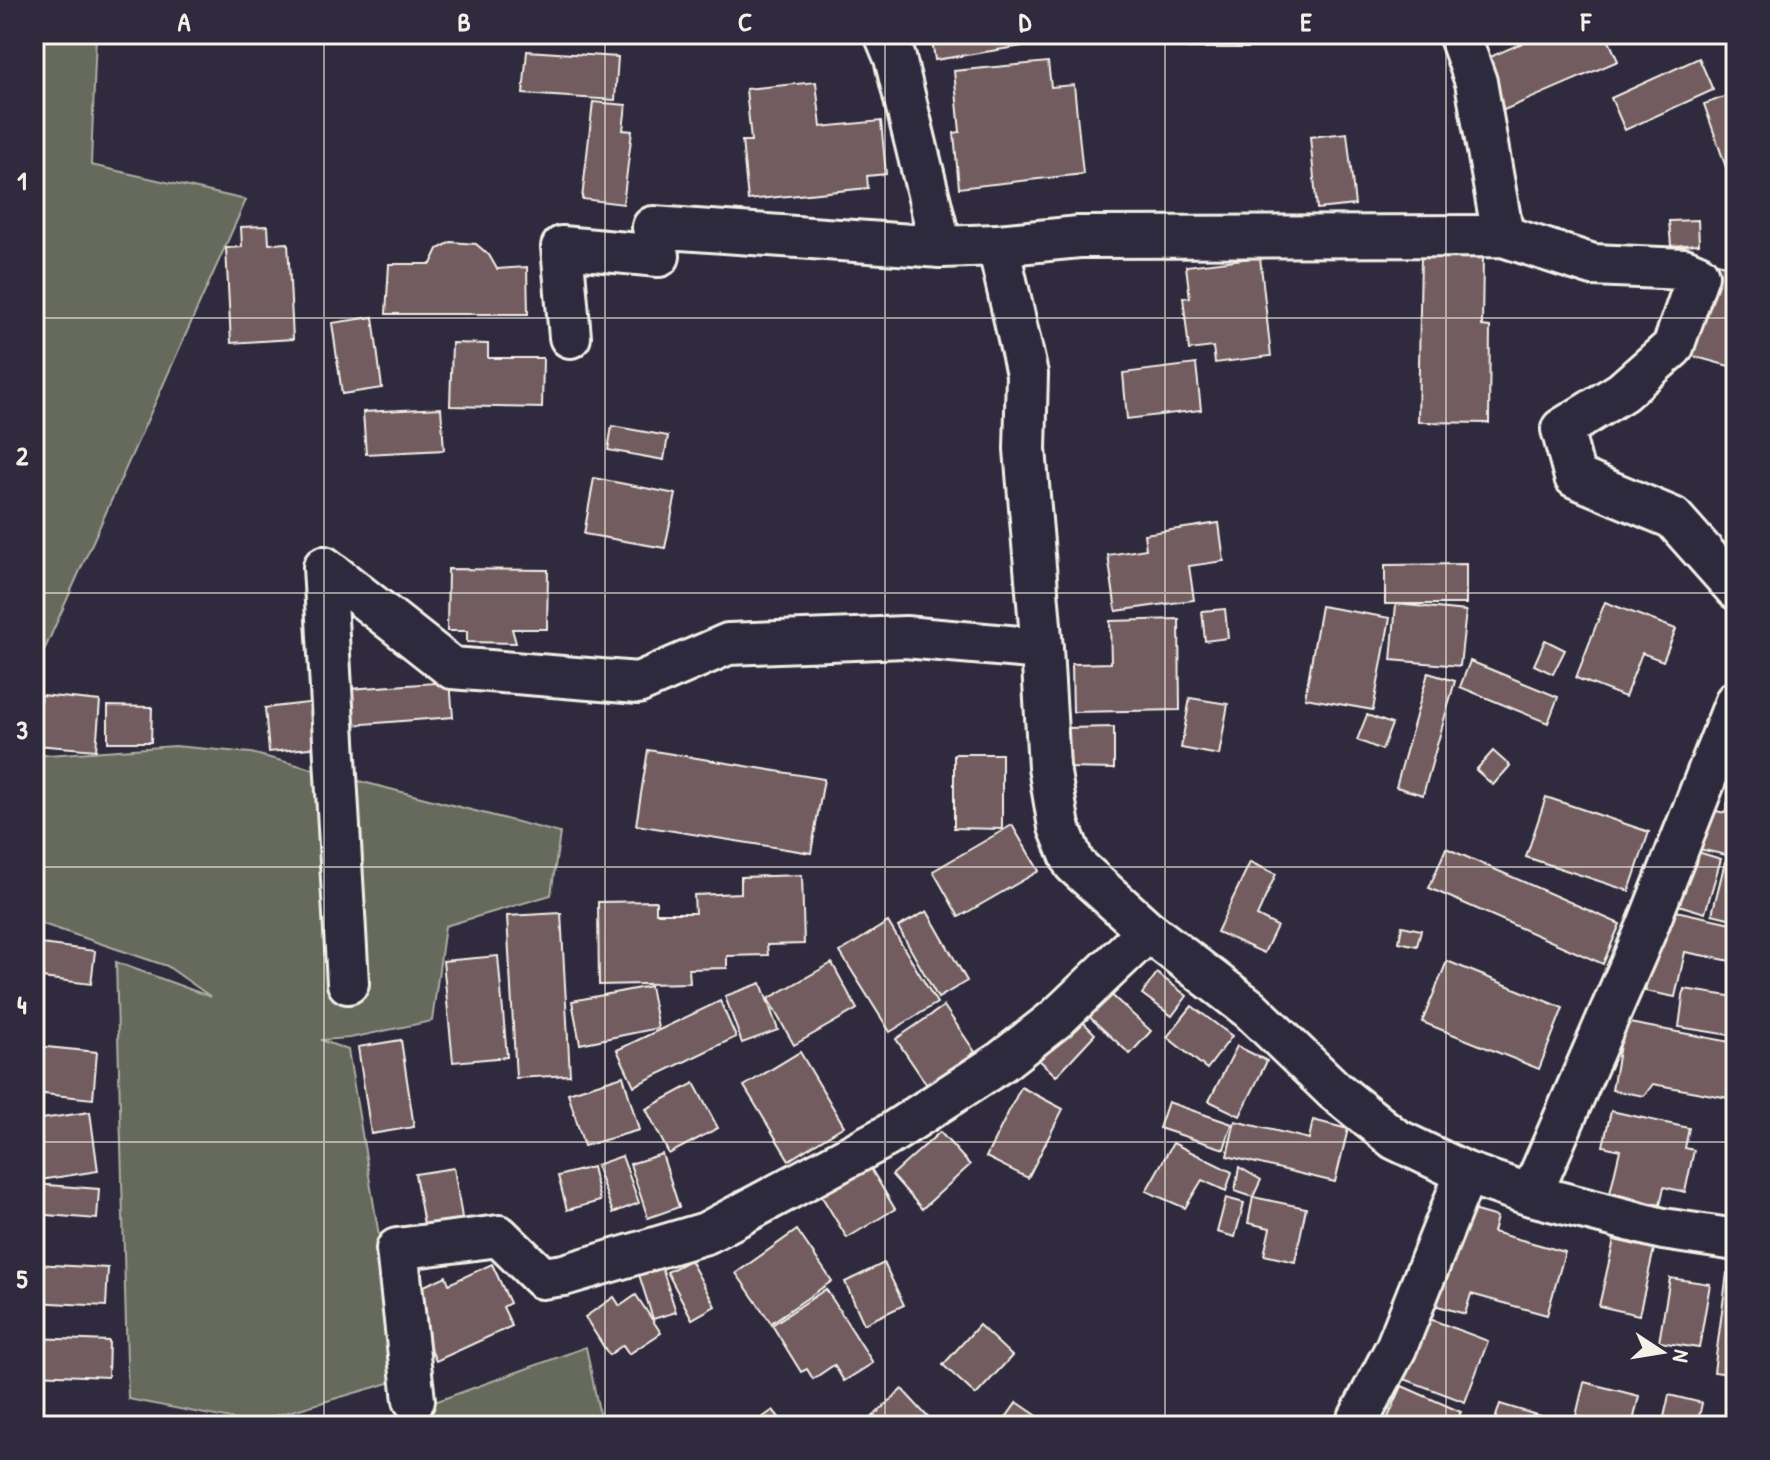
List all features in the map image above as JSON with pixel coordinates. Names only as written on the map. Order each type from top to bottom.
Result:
[{"type":"street","points":[[885,34],[895,58],[941,247]]},
{"type":"street","points":[[1459,34],[1476,82],[1503,236]]},
{"type":"street","points":[[570,337],[562,247],[659,256],[653,227],[941,247],[1079,237],[1503,236],[1593,265],[1684,269],[1698,275],[1673,347],[1622,392],[1562,429],[1575,477],[1673,518],[1736,589]]},
{"type":"street","points":[[998,245],[1027,374],[1025,449],[1049,767],[1059,827],[1074,864],[1148,931],[1250,1009],[1334,1090],[1395,1139],[1466,1173],[1531,1195],[1663,1229],[1736,1240]]},
{"type":"street","points":[[348,983],[324,567],[452,668],[638,683],[728,644],[905,637],[1042,649]]},
{"type":"street","points":[[1531,1195],[1646,930],[1736,701]]},
{"type":"street","points":[[413,1392],[414,1400],[397,1249],[499,1236],[542,1278],[564,1275],[706,1233],[887,1136],[1001,1062],[1057,1018],[1148,931]]},
{"type":"street","points":[[1355,1426],[1396,1348],[1466,1173]]},
{"type":"green space","points":[[34,34],[96,34],[91,165],[246,200],[34,673]]},
{"type":"green space","points":[[175,746],[251,753],[560,833],[551,895],[445,926],[432,1021],[350,1038],[321,1040],[348,1050],[403,1379],[251,1423],[128,1399],[116,962],[211,997],[167,966],[34,921],[34,756]]},
{"type":"green space","points":[[586,1347],[602,1426],[414,1426],[407,1412]]},
{"type":"building","points":[[931,34],[1053,34],[1054,41],[935,60]]},
{"type":"building","points":[[1096,34],[1138,34],[1097,40]]},
{"type":"building","points":[[1187,34],[1248,34],[1248,48],[1187,48]]},
{"type":"building","points":[[1543,34],[1606,34],[1618,61],[1504,110],[1483,60]]},
{"type":"building","points":[[527,51],[618,57],[615,100],[523,94]]},
{"type":"building","points":[[1699,58],[1713,90],[1625,130],[1611,98]]},
{"type":"building","points":[[1048,62],[1051,87],[1074,85],[1083,174],[959,188],[954,133],[960,132],[954,71]]},
{"type":"building","points":[[816,82],[821,127],[881,121],[886,174],[867,176],[868,188],[748,200],[742,141],[751,141],[746,89]]},
{"type":"building","points":[[1736,93],[1736,196],[1704,104]]},
{"type":"building","points":[[593,102],[626,105],[623,130],[632,131],[623,204],[582,199]]},
{"type":"building","points":[[1347,133],[1355,205],[1317,209],[1310,137]]},
{"type":"building","points":[[1698,220],[1699,244],[1671,246],[1669,221]]},
{"type":"building","points":[[268,226],[269,244],[288,243],[293,339],[231,343],[226,248],[242,247],[241,227]]},
{"type":"building","points":[[451,242],[476,244],[489,255],[497,269],[527,267],[528,314],[386,314],[389,264],[431,264],[438,249]]},
{"type":"building","points":[[1421,254],[1483,255],[1482,326],[1490,327],[1489,423],[1418,422]]},
{"type":"building","points":[[1260,257],[1271,356],[1215,363],[1213,347],[1189,350],[1183,297],[1190,298],[1186,266]]},
{"type":"building","points":[[1714,262],[1736,268],[1736,368],[1689,355]]},
{"type":"building","points":[[373,317],[382,388],[342,394],[332,323]]},
{"type":"building","points":[[452,343],[488,344],[488,358],[543,358],[542,408],[450,406]]},
{"type":"building","points":[[1196,364],[1201,410],[1127,419],[1123,373]]},
{"type":"building","points":[[441,408],[444,450],[366,454],[363,412]]},
{"type":"building","points":[[612,426],[668,436],[664,460],[608,450]]},
{"type":"building","points":[[594,478],[676,494],[665,548],[584,534]]},
{"type":"building","points":[[1219,523],[1224,561],[1189,566],[1194,600],[1116,611],[1108,555],[1146,549],[1144,534]]},
{"type":"building","points":[[1466,564],[1466,604],[1385,604],[1385,565]]},
{"type":"building","points":[[448,569],[548,570],[547,629],[512,629],[516,643],[467,642],[467,631],[447,631]]},
{"type":"building","points":[[1605,602],[1676,629],[1663,661],[1642,653],[1625,697],[1576,678]]},
{"type":"building","points":[[1396,604],[1466,611],[1460,666],[1391,660]]},
{"type":"building","points":[[1321,606],[1390,618],[1373,710],[1305,698]]},
{"type":"building","points":[[1225,609],[1228,638],[1205,641],[1202,611]]},
{"type":"building","points":[[1179,619],[1180,710],[1073,712],[1072,664],[1111,663],[1110,621]]},
{"type":"building","points":[[1545,640],[1565,650],[1553,674],[1534,665]]},
{"type":"building","points":[[1470,661],[1558,697],[1548,723],[1460,687]]},
{"type":"building","points":[[1428,673],[1455,681],[1423,795],[1396,787]]},
{"type":"building","points":[[450,682],[453,717],[351,725],[349,689]]},
{"type":"building","points":[[41,695],[100,701],[96,750],[36,745]]},
{"type":"building","points":[[1190,698],[1228,704],[1219,755],[1181,748]]},
{"type":"building","points":[[316,702],[320,747],[269,752],[265,708]]},
{"type":"building","points":[[108,706],[152,707],[151,742],[108,742]]},
{"type":"building","points":[[1367,715],[1392,724],[1382,750],[1357,740]]},
{"type":"building","points":[[1114,727],[1114,769],[1066,768],[1066,728]]},
{"type":"building","points":[[648,750],[824,779],[811,853],[636,825]]},
{"type":"building","points":[[1493,751],[1510,766],[1493,785],[1476,770]]},
{"type":"building","points":[[954,754],[1002,754],[1002,829],[954,828]]},
{"type":"building","points":[[1733,781],[1736,781],[1736,857],[1694,848],[1703,808],[1725,813]]},
{"type":"building","points":[[1546,797],[1649,832],[1629,891],[1526,857]]},
{"type":"building","points":[[1012,825],[1039,871],[959,917],[933,871]]},
{"type":"building","points":[[1446,848],[1620,924],[1603,964],[1429,888]]},
{"type":"building","points":[[1691,850],[1721,859],[1705,913],[1675,904]]},
{"type":"building","points":[[1250,862],[1276,874],[1257,916],[1277,926],[1264,953],[1217,932]]},
{"type":"building","points":[[1725,862],[1736,864],[1736,920],[1712,914]]},
{"type":"building","points":[[802,875],[804,944],[767,945],[768,955],[727,956],[727,968],[689,969],[690,983],[599,985],[598,902],[656,901],[656,913],[695,913],[694,895],[741,893],[741,877]]},
{"type":"building","points":[[1662,908],[1736,924],[1736,962],[1685,952],[1675,997],[1645,991]]},
{"type":"building","points":[[927,911],[967,981],[938,998],[898,927]]},
{"type":"building","points":[[561,913],[570,1075],[516,1078],[507,916]]},
{"type":"building","points":[[888,922],[937,1003],[890,1032],[840,952]]},
{"type":"building","points":[[1402,926],[1421,930],[1417,946],[1399,942]]},
{"type":"building","points":[[34,943],[95,951],[91,984],[34,977]]},
{"type":"building","points":[[498,956],[507,1057],[453,1062],[443,961]]},
{"type":"building","points":[[1447,961],[1563,1008],[1539,1069],[1422,1022]]},
{"type":"building","points":[[832,963],[857,1009],[794,1045],[768,999]]},
{"type":"building","points":[[1157,973],[1187,996],[1172,1016],[1142,994]]},
{"type":"building","points":[[761,983],[778,1030],[742,1043],[725,996]]},
{"type":"building","points":[[650,986],[658,1028],[580,1044],[572,1001]]},
{"type":"building","points":[[1105,989],[1151,1031],[1130,1054],[1084,1012]]},
{"type":"building","points":[[1684,989],[1736,997],[1736,1036],[1679,1027]]},
{"type":"building","points":[[720,1001],[736,1037],[634,1086],[617,1050]]},
{"type":"building","points":[[944,1006],[975,1052],[927,1085],[896,1039]]},
{"type":"building","points":[[1192,1006],[1232,1036],[1207,1069],[1167,1037]]},
{"type":"building","points":[[1075,1014],[1095,1034],[1056,1076],[1035,1056]]},
{"type":"building","points":[[1624,1022],[1736,1043],[1734,1099],[1653,1084],[1644,1096],[1612,1090]]},
{"type":"building","points":[[401,1040],[414,1127],[371,1134],[358,1047]]},
{"type":"building","points":[[36,1046],[97,1052],[93,1099],[34,1093]]},
{"type":"building","points":[[1237,1046],[1267,1061],[1240,1116],[1209,1101]]},
{"type":"building","points":[[800,1052],[844,1126],[789,1160],[744,1086]]},
{"type":"building","points":[[623,1076],[639,1130],[584,1146],[568,1093]]},
{"type":"building","points":[[694,1083],[718,1128],[669,1154],[646,1109]]},
{"type":"building","points":[[1021,1087],[1063,1109],[1028,1178],[986,1157]]},
{"type":"building","points":[[1168,1102],[1232,1124],[1224,1149],[1159,1128]]},
{"type":"building","points":[[1611,1111],[1689,1128],[1685,1148],[1694,1150],[1685,1192],[1664,1187],[1660,1205],[1610,1193],[1620,1150],[1603,1146]]},
{"type":"building","points":[[90,1112],[98,1171],[40,1180],[34,1120]]},
{"type":"building","points":[[1313,1120],[1348,1129],[1335,1182],[1227,1156],[1235,1121],[1309,1139]]},
{"type":"building","points":[[940,1132],[970,1165],[922,1209],[892,1175]]},
{"type":"building","points":[[1173,1143],[1232,1172],[1226,1191],[1202,1180],[1185,1208],[1146,1191]]},
{"type":"building","points":[[662,1154],[679,1207],[648,1218],[630,1164]]},
{"type":"building","points":[[622,1156],[639,1203],[613,1213],[596,1165]]},
{"type":"building","points":[[864,1157],[895,1209],[847,1238],[816,1187]]},
{"type":"building","points":[[592,1167],[600,1201],[567,1210],[558,1176]]},
{"type":"building","points":[[1239,1167],[1261,1180],[1253,1197],[1235,1191]]},
{"type":"building","points":[[454,1168],[463,1224],[425,1230],[415,1174]]},
{"type":"building","points":[[34,1184],[99,1189],[97,1219],[34,1214]]},
{"type":"building","points":[[1253,1197],[1306,1208],[1295,1262],[1264,1255],[1270,1228],[1248,1223]]},
{"type":"building","points":[[1226,1198],[1244,1203],[1235,1237],[1217,1232]]},
{"type":"building","points":[[1458,1206],[1497,1217],[1493,1232],[1565,1252],[1547,1315],[1471,1294],[1465,1314],[1431,1304]]},
{"type":"building","points":[[797,1230],[832,1281],[771,1323],[736,1273]]},
{"type":"building","points":[[1614,1240],[1654,1249],[1639,1315],[1599,1306]]},
{"type":"building","points":[[658,1255],[676,1312],[653,1319],[635,1262]]},
{"type":"building","points":[[690,1260],[715,1306],[692,1319],[667,1272]]},
{"type":"building","points":[[884,1263],[904,1305],[864,1324],[845,1282]]},
{"type":"building","points":[[34,1264],[108,1268],[106,1306],[34,1302]]},
{"type":"building","points":[[492,1264],[510,1303],[503,1307],[512,1326],[436,1361],[406,1294],[446,1276],[449,1284]]},
{"type":"building","points":[[1727,1273],[1736,1274],[1736,1375],[1714,1372]]},
{"type":"building","points":[[1670,1278],[1710,1284],[1699,1348],[1659,1342]]},
{"type":"building","points":[[826,1289],[873,1363],[844,1381],[834,1365],[813,1379],[807,1369],[801,1372],[772,1325]]},
{"type":"building","points":[[636,1295],[661,1333],[629,1354],[623,1345],[609,1355],[585,1317],[614,1297],[620,1306]]},
{"type":"building","points":[[1422,1316],[1488,1341],[1465,1402],[1399,1377]]},
{"type":"building","points":[[979,1325],[1012,1356],[976,1395],[943,1365]]},
{"type":"building","points":[[34,1338],[109,1341],[108,1377],[34,1374]]},
{"type":"building","points":[[1584,1382],[1639,1396],[1632,1426],[1618,1426],[1576,1416]]},
{"type":"building","points":[[1402,1386],[1461,1412],[1454,1426],[1384,1426]]},
{"type":"building","points":[[902,1389],[936,1426],[863,1426]]},
{"type":"building","points":[[1669,1395],[1702,1403],[1697,1426],[1662,1426]]},
{"type":"building","points":[[1017,1402],[1052,1426],[1000,1426]]},
{"type":"building","points":[[1500,1404],[1560,1422],[1559,1426],[1493,1426]]},
{"type":"building","points":[[773,1410],[786,1426],[751,1426]]},
{"type":"building","points":[[116,1420],[155,1423],[155,1426],[116,1426]]}]
